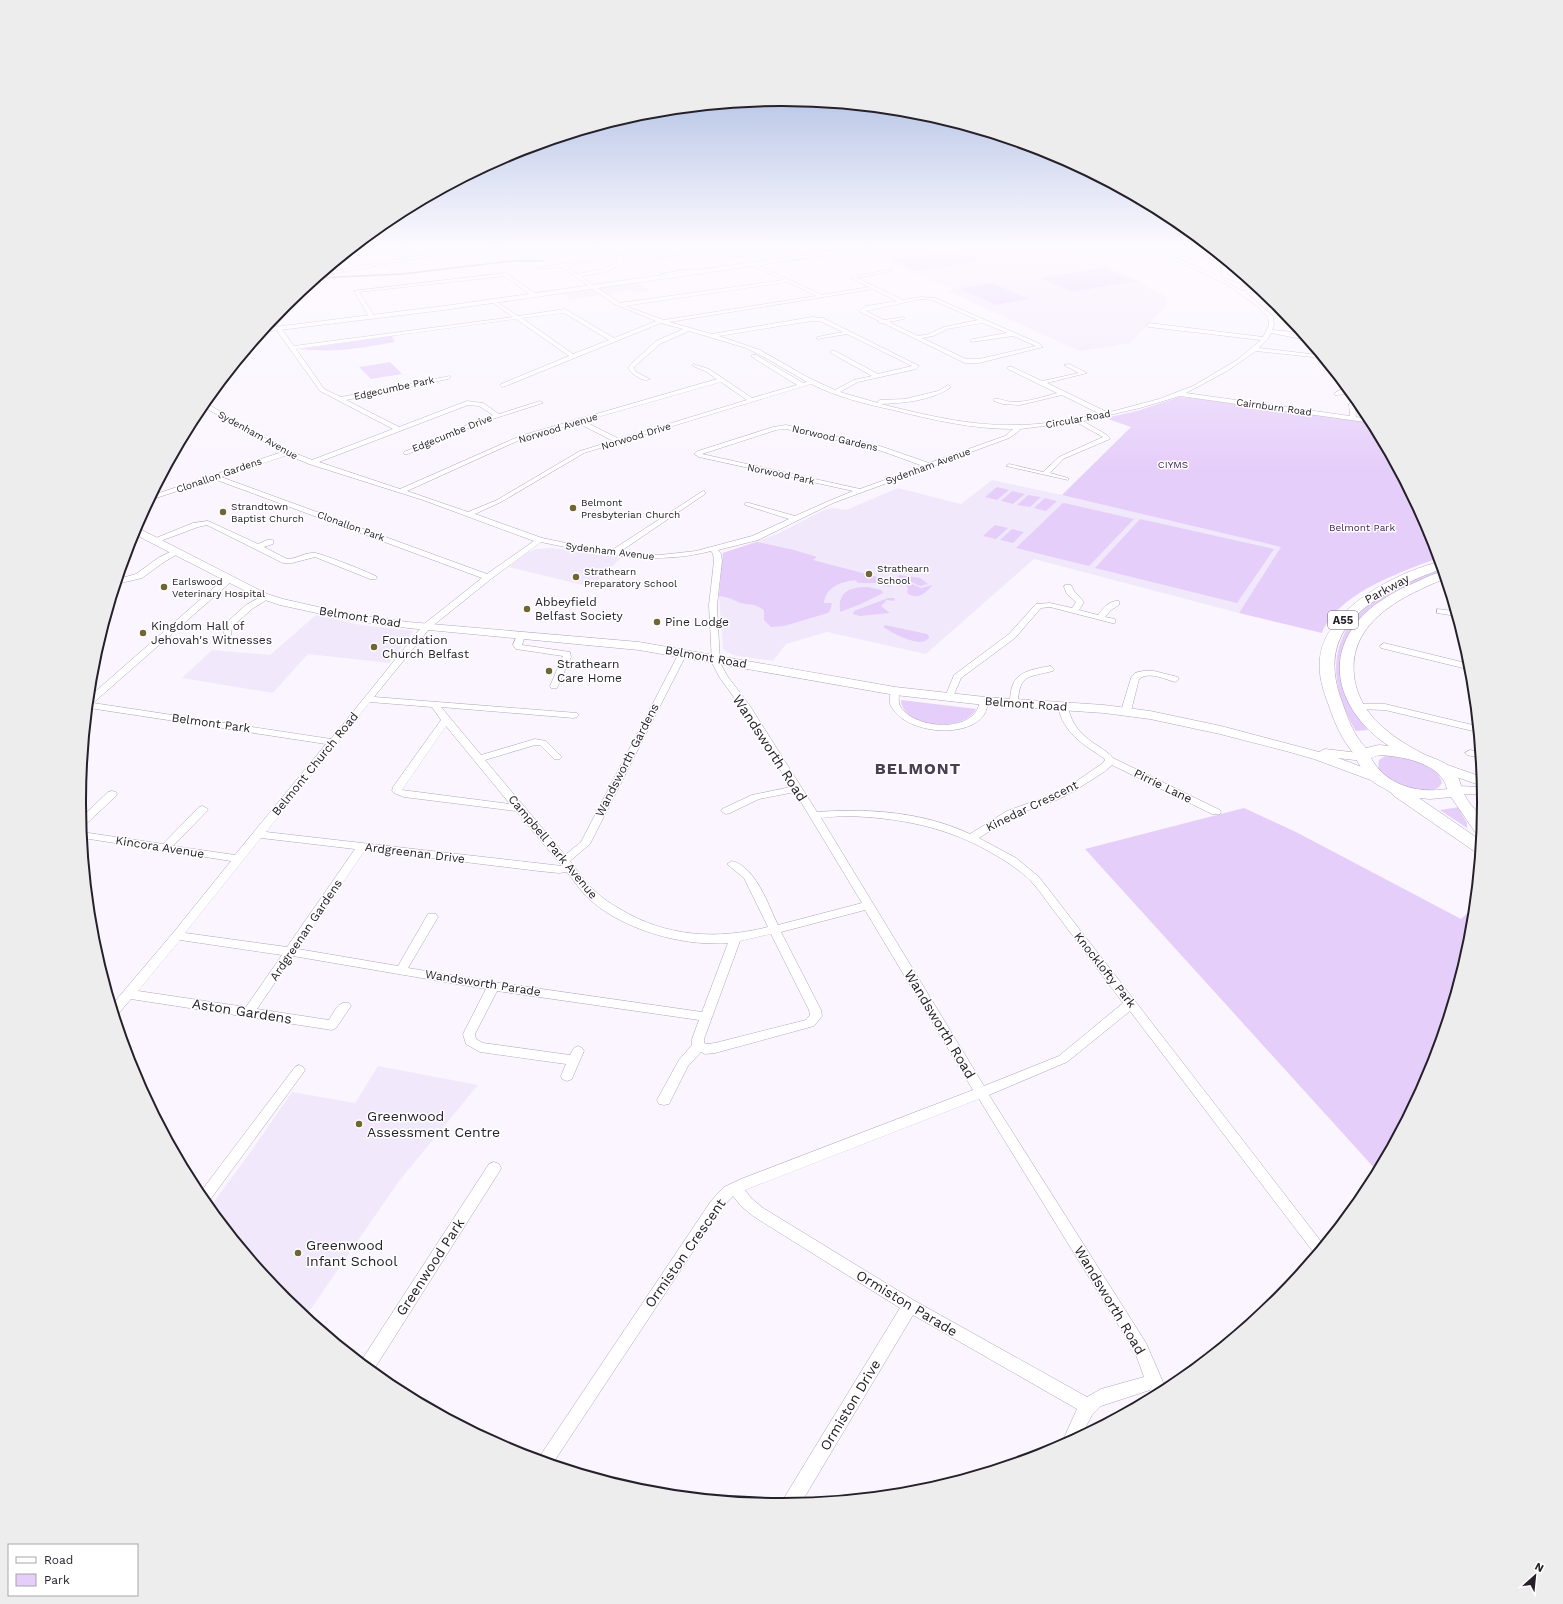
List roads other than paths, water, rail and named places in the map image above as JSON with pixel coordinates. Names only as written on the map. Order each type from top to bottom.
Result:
[{"type":"highway","name":"Parkway","points":[[1363,756],[1352,742],[1334,703],[1329,686],[1326,671],[1327,657],[1336,630],[1354,609],[1365,600],[1396,583],[1436,567]]},
{"type":"highway","name":"Parkway","points":[[1412,754],[1378,731],[1362,714],[1351,694],[1346,672],[1350,647],[1362,625],[1371,615],[1393,598],[1439,577]]},
{"type":"highway","name":"A55","points":[[1476,844],[1383,781],[1365,765],[1363,756],[1368,752],[1392,750],[1412,754],[1439,766],[1450,777],[1456,791],[1477,820]]},
{"type":"highway","name":"A55","points":[[1383,781],[1400,790],[1422,795],[1441,795],[1456,791]]},
{"type":"main road","points":[[272,329],[331,322]]},
{"type":"main road","name":"Belmont Road","points":[[140,533],[267,597],[303,608],[349,617],[427,626],[606,642],[714,658],[895,691],[985,701],[1126,711],[1184,721],[1291,748],[1319,756],[1383,781]]},
{"type":"main road","points":[[1304,750],[1340,747],[1352,742]]},
{"type":"main road","name":"Belmont Road","points":[[1291,748],[1363,756]]},
{"type":"main road","points":[[1439,766],[1477,780]]},
{"type":"main road","points":[[1456,791],[1477,791]]},
{"type":"street","points":[[291,348],[489,322]]},
{"type":"street","points":[[523,322],[572,356]]},
{"type":"street","points":[[584,322],[612,339]]},
{"type":"street","points":[[503,385],[612,339],[659,322]]},
{"type":"street","name":"Circular Road","points":[[664,322],[714,336],[761,352],[812,382],[835,392],[874,404],[970,425],[1017,427],[1041,426],[1078,420],[1126,410],[1178,394],[1215,376],[1254,349],[1265,340],[1269,331]]},
{"type":"street","points":[[796,322],[714,336],[712,340],[758,358],[802,385]]},
{"type":"street","points":[[829,322],[916,366],[914,368],[856,381],[835,392]]},
{"type":"street","points":[[881,322],[968,361],[978,361],[1040,347],[985,322]]},
{"type":"street","points":[[916,338],[931,335],[946,328],[978,322]]},
{"type":"street","points":[[1272,322],[1269,331],[1298,336]]},
{"type":"street","points":[[1149,325],[1265,340]]},
{"type":"street","points":[[278,328],[322,390],[398,429]]},
{"type":"street","points":[[632,380],[644,378],[634,373],[631,368],[647,350],[668,336],[689,329]]},
{"type":"street","points":[[819,338],[849,332]]},
{"type":"street","points":[[973,342],[1012,334]]},
{"type":"street","points":[[1254,349],[1315,357]]},
{"type":"street","points":[[833,352],[877,376]]},
{"type":"street","points":[[695,365],[707,370],[752,401]]},
{"type":"street","points":[[1041,383],[1084,373],[1067,365]]},
{"type":"street","points":[[1010,368],[1106,414]]},
{"type":"street","name":"Edgecumbe Park","points":[[340,399],[448,377]]},
{"type":"street","name":"Norwood Avenue","points":[[400,491],[522,437],[721,380]]},
{"type":"street","name":"Norwood Drive","points":[[470,514],[499,501],[576,455],[812,382]]},
{"type":"street","points":[[874,404],[882,401],[905,401],[942,392],[948,387]]},
{"type":"street","points":[[1337,394],[1342,392]]},
{"type":"street","points":[[996,400],[1003,403],[1013,404],[1063,393]]},
{"type":"street","name":"Cairnburn Road","points":[[1178,394],[1362,420]]},
{"type":"street","name":"Edgecumbe Drive","points":[[311,463],[470,402],[481,404],[498,415]]},
{"type":"street","name":"Edgecumbe Drive","points":[[406,452],[458,429],[498,415],[540,403]]},
{"type":"street","points":[[1352,405],[1353,418]]},
{"type":"street","name":"Sydenham Avenue","points":[[209,407],[287,453],[311,463],[470,514],[540,540],[570,547],[660,557],[676,556],[713,549],[755,538],[831,502],[1007,437],[1016,431],[1017,427]]},
{"type":"street","points":[[1045,474],[1059,459],[1064,456],[1107,439],[1105,436],[1078,420]]},
{"type":"street","points":[[579,421],[619,441]]},
{"type":"street","name":"Norwood Gardens","points":[[701,456],[697,454],[775,428],[786,427],[878,447],[930,466]]},
{"type":"street","name":"Clonallon Gardens","points":[[157,496],[287,453]]},
{"type":"street","points":[[1055,454],[1074,460]]},
{"type":"street","name":"Norwood Park","points":[[701,456],[861,491]]},
{"type":"street","points":[[1009,466],[1066,479]]},
{"type":"street","name":"Clonallon Park","points":[[214,477],[488,577]]},
{"type":"street","points":[[614,553],[703,493]]},
{"type":"street","points":[[747,504],[796,519]]},
{"type":"street","points":[[155,540],[196,525],[205,523],[211,524],[289,562],[310,555],[319,556],[373,577]]},
{"type":"street","name":"Belmont Church Road","points":[[117,1007],[177,936],[427,626],[488,577],[540,540]]},
{"type":"street","points":[[258,547],[270,542]]},
{"type":"street","points":[[713,549],[717,554],[718,561],[713,605],[714,658]]},
{"type":"street","points":[[122,581],[139,576],[161,560],[177,552]]},
{"type":"street","points":[[94,698],[229,579]]},
{"type":"street","points":[[1068,587],[1070,592],[1080,602],[1075,611]]},
{"type":"street","points":[[228,633],[228,626],[249,607],[267,597]]},
{"type":"street","points":[[1100,617],[1108,608],[1116,603]]},
{"type":"street","points":[[949,697],[957,677],[1012,636],[1039,606],[1047,605],[1112,621]]},
{"type":"street","points":[[1440,610],[1450,613]]},
{"type":"street","points":[[521,635],[517,645],[519,648],[567,654],[554,686]]},
{"type":"street","points":[[1384,646],[1464,665]]},
{"type":"street","name":"Wandsworth Gardens","points":[[564,860],[570,857],[585,844],[683,653]]},
{"type":"street","name":"Wandsworth Road","points":[[714,658],[724,678],[745,706],[814,815],[981,1092],[1141,1348],[1157,1387]]},
{"type":"street","points":[[1014,703],[1014,693],[1019,678],[1027,673],[1050,669]]},
{"type":"street","points":[[1126,711],[1135,678],[1138,674],[1145,673],[1175,678]]},
{"type":"street","points":[[895,691],[893,699],[894,705],[900,715],[915,722],[935,727],[954,727],[973,721],[982,712],[985,701]]},
{"type":"street","points":[[367,700],[574,715]]},
{"type":"street","name":"Campbell Park Avenue","points":[[435,705],[591,894],[608,908],[636,923],[655,931],[681,937],[705,940],[735,939],[869,905]]},
{"type":"street","name":"Belmont Park","points":[[93,706],[333,742]]},
{"type":"street","name":"Pirrie Lane","points":[[1064,707],[1067,720],[1077,736],[1107,756],[1110,760],[1216,812]]},
{"type":"street","points":[[1357,707],[1385,707],[1473,728]]},
{"type":"street","points":[[446,720],[398,787],[397,792],[520,808]]},
{"type":"street","points":[[479,759],[535,742],[543,743],[557,757]]},
{"type":"street","points":[[1470,752],[1476,754]]},
{"type":"street","name":"Kinedar Crescent","points":[[971,838],[1012,814],[1056,797],[1071,789],[1101,770],[1110,760]]},
{"type":"street","points":[[726,811],[756,797],[797,789]]},
{"type":"street","points":[[86,819],[112,794]]},
{"type":"street","points":[[165,848],[203,809]]},
{"type":"street","name":"Knocklofty Park","points":[[814,815],[865,813],[895,816],[943,827],[971,838],[1010,858],[1035,879],[1316,1246]]},
{"type":"street","name":"Ardgreenan Drive","points":[[258,834],[552,870],[571,868]]},
{"type":"street","name":"Kincora Avenue","points":[[87,836],[238,859]]},
{"type":"street","name":"Ardgreenan Gardens","points":[[249,1012],[362,847]]},
{"type":"street","points":[[699,1046],[705,1049],[715,1048],[810,1023],[815,1019],[815,1010],[748,876],[732,864]]},
{"type":"street","points":[[401,970],[432,917]]},
{"type":"street","name":"Wandsworth Parade","points":[[177,936],[290,952],[493,986],[706,1017]]},
{"type":"street","points":[[664,1100],[683,1063],[699,1046],[698,1042],[706,1017],[735,939]]},
{"type":"street","points":[[493,986],[469,1034],[470,1041],[480,1046],[576,1055],[567,1076]]},
{"type":"street","name":"Aston Gardens","points":[[129,994],[332,1025],[345,1006]]},
{"type":"street","name":"Ormiston Crescent","points":[[548,1457],[716,1205],[725,1194],[735,1188],[1063,1059],[1131,1003]]},
{"type":"street","points":[[207,1194],[299,1070]]},
{"type":"street","name":"Greenwood Park","points":[[370,1362],[494,1168]]},
{"type":"street","name":"Ormiston Parade","points":[[735,1188],[746,1202],[758,1212],[910,1306],[1088,1406]]},
{"type":"street","name":"Ormiston Drive","points":[[794,1497],[910,1306]]},
{"type":"street","points":[[1075,1433],[1088,1406],[1093,1401],[1101,1397],[1156,1387]]},
{"type":"place","name":"Belmont Presbyterian Church","points":[[573,508]]},
{"type":"place","name":"Strandtown Baptist Church","points":[[223,512]]},
{"type":"place","name":"Strathearn School","points":[[869,574]]},
{"type":"place","name":"Strathearn Preparatory School","points":[[576,577]]},
{"type":"place","name":"Earlswood Veterinary Hospital","points":[[164,587]]},
{"type":"place","name":"Abbeyfield Belfast Society","points":[[527,609]]},
{"type":"place","name":"Pine Lodge","points":[[657,622]]},
{"type":"place","name":"Kingdom Hall of Jehovah's Witnesses","points":[[143,633]]},
{"type":"place","name":"Foundation Church Belfast","points":[[374,647]]},
{"type":"place","name":"Strathearn Care Home","points":[[549,671]]},
{"type":"place","name":"Greenwood Assessment Centre","points":[[359,1124]]},
{"type":"place","name":"Greenwood Infant School","points":[[298,1253]]},
{"type":"district","name":"BELMONT","points":[[918,768]]},
{"type":"park label","name":"CIYMS","points":[[1173,464]]}]
